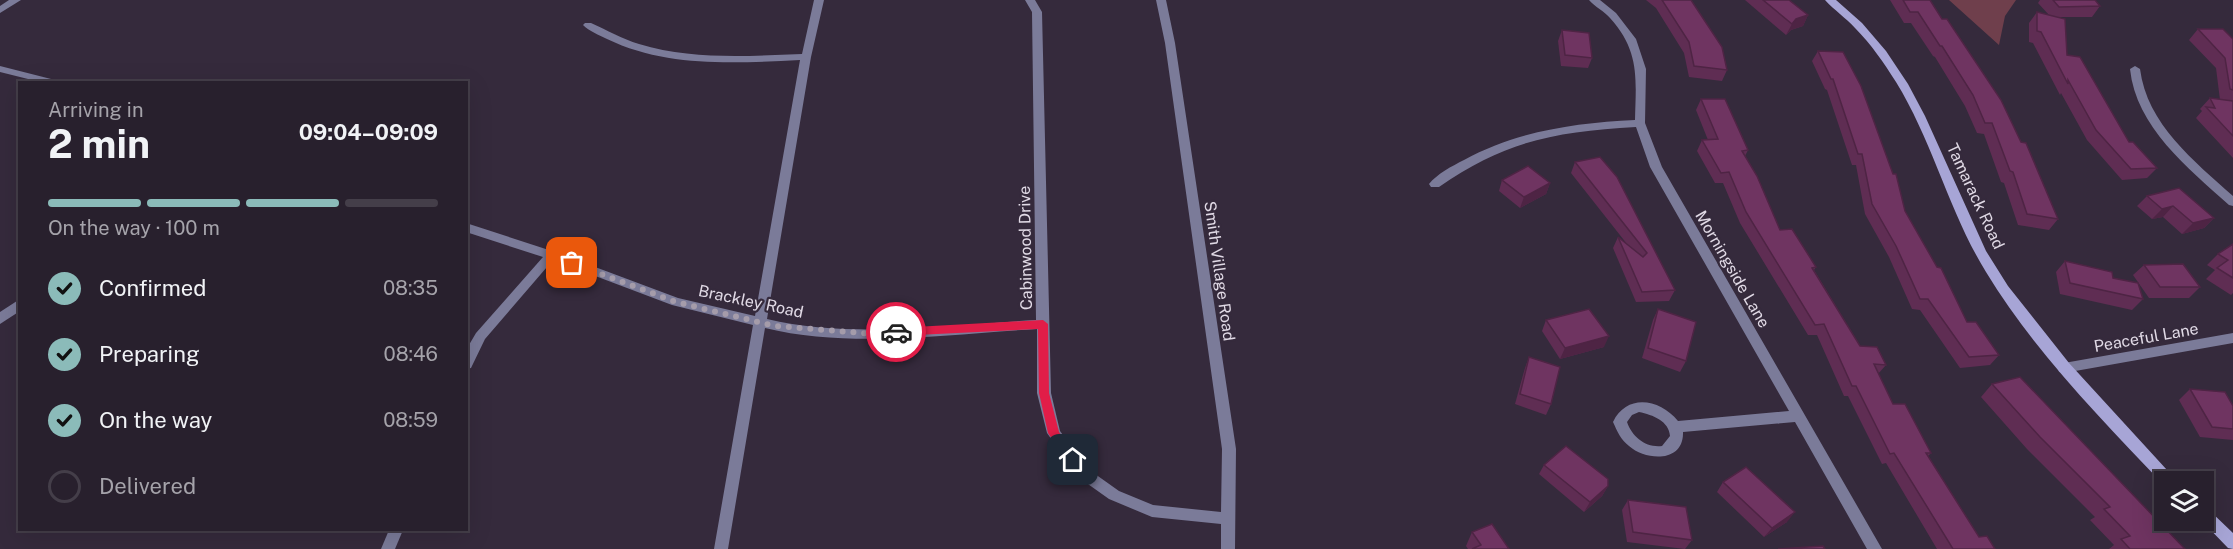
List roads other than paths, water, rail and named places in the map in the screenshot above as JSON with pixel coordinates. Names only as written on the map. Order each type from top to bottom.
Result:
[{"type":"street","points":[[0,10],[16,0]]},
{"type":"street","points":[[721,549],[806,57],[819,0]]},
{"type":"street","name":"Cabinwood Drive","points":[[1030,0],[1036,12],[1044,393],[1054,433],[1083,473],[1114,495],[1152,511],[1229,519]]},
{"type":"street","name":"Smith Village Road","points":[[1161,0],[1170,43],[1229,448],[1228,549]]},
{"type":"street","name":"Morningside Lane","points":[[1594,0],[1613,15],[1631,39],[1641,69],[1640,123],[1656,167],[1875,549]]},
{"type":"street","name":"Tamarack Road","points":[[1830,0],[1875,44],[1910,94],[1980,252],[2009,297],[2064,368],[2160,471]]},
{"type":"street","points":[[588,25],[633,46],[672,56],[718,60],[806,57]]},
{"type":"street","points":[[0,69],[47,81]]},
{"type":"street","points":[[2135,69],[2138,91],[2173,145],[2197,171],[2233,202]]},
{"type":"street","points":[[1435,184],[1460,165],[1479,155],[1531,135],[1589,126],[1640,123]]},
{"type":"street","name":"Brackley Road","points":[[468,228],[551,255],[676,302],[789,329],[874,334],[1043,324]]},
{"type":"street","points":[[468,360],[480,336],[551,255]]},
{"type":"street","points":[[0,320],[18,306]]},
{"type":"street","name":"Peaceful Lane","points":[[2064,368],[2233,338]]},
{"type":"street","points":[[1674,427],[1798,416]]},
{"type":"street","points":[[2214,524],[2233,543]]},
{"type":"street","points":[[388,549],[396,531]]}]
